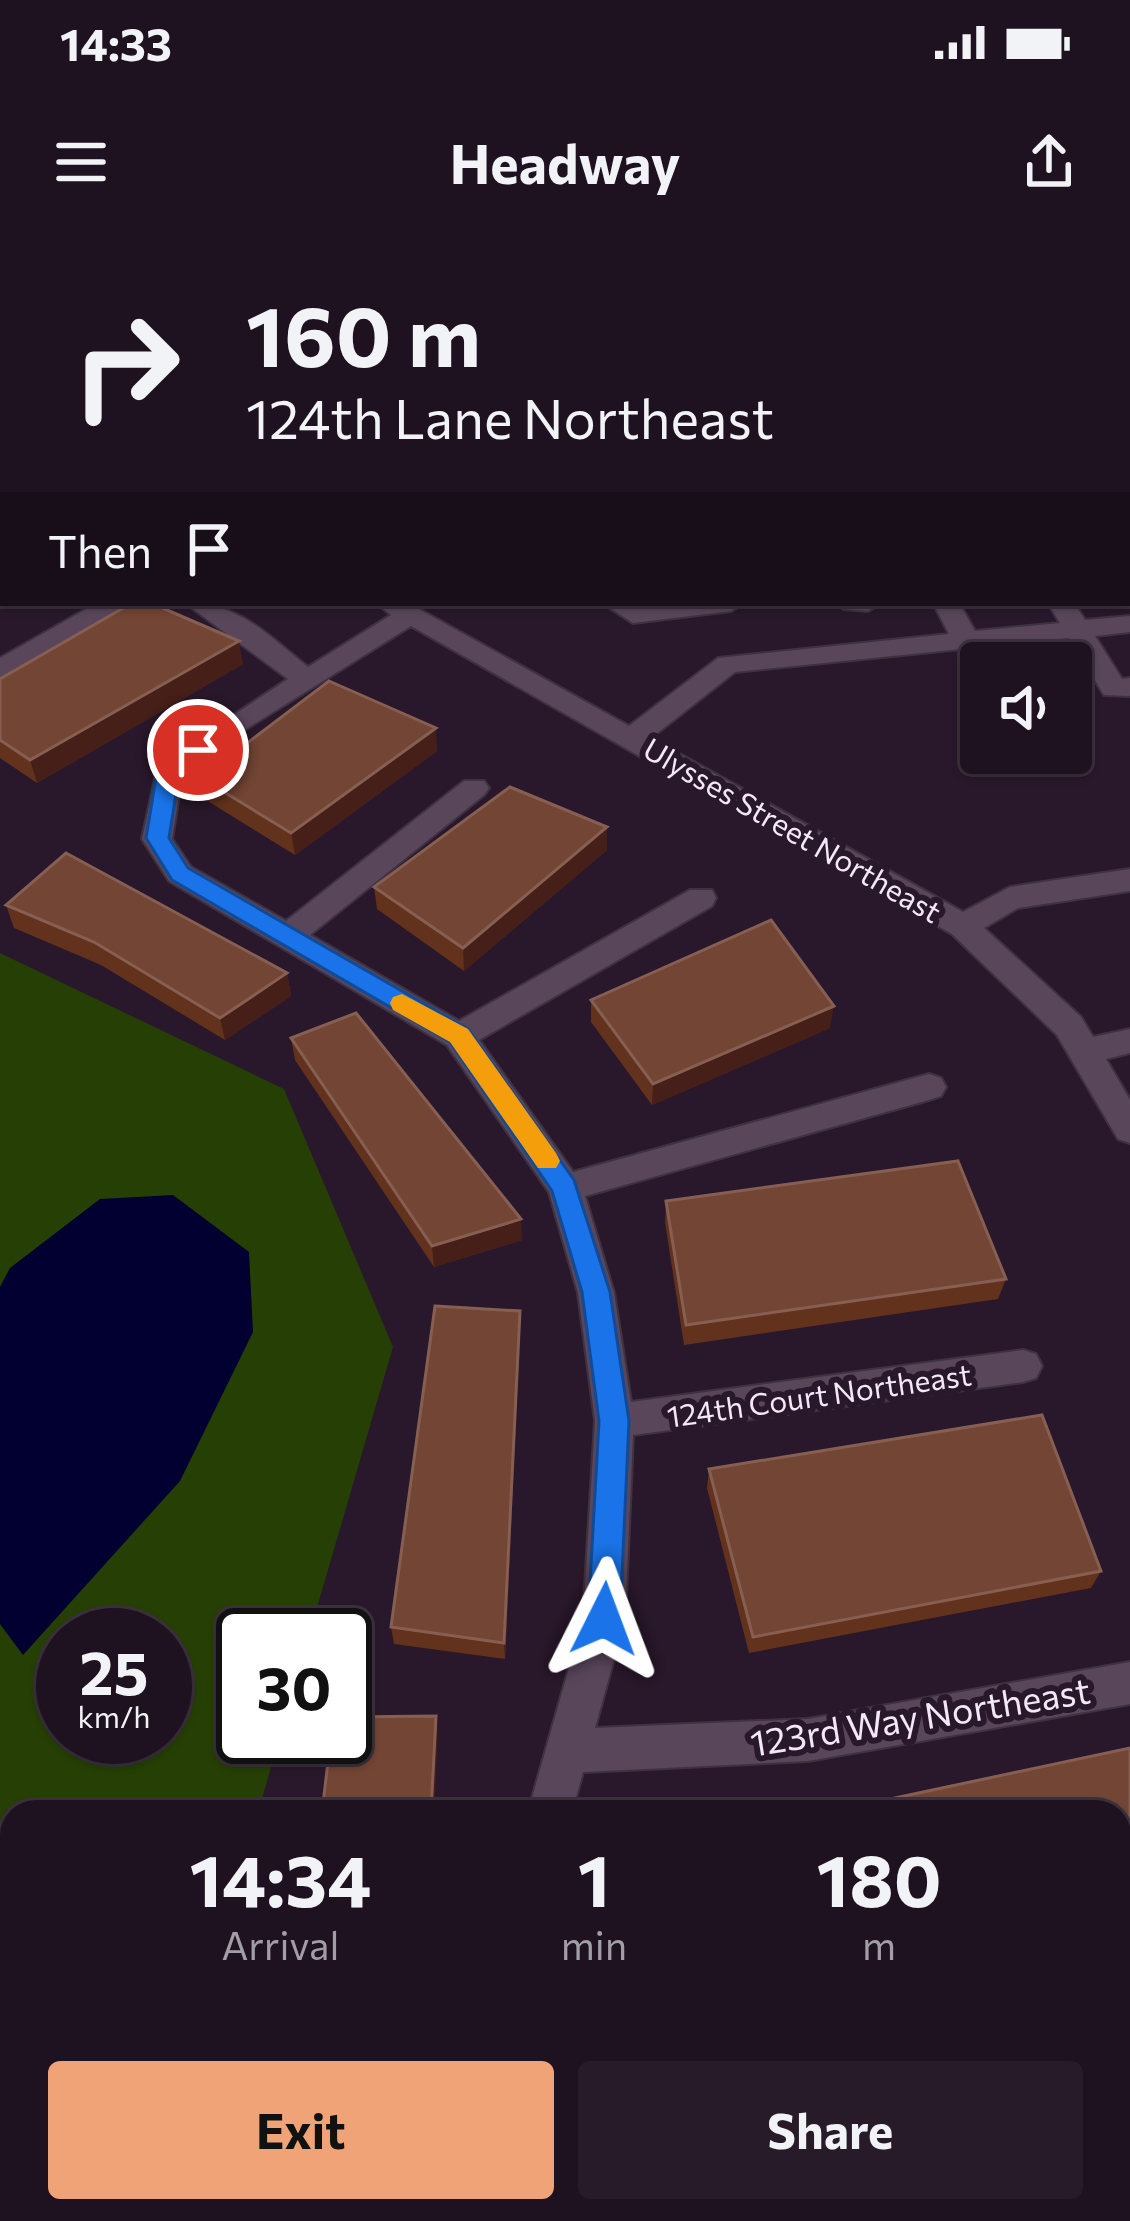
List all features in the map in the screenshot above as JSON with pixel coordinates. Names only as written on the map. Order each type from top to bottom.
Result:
[{"type":"street","points":[[0,670],[111,606]]},
{"type":"street","points":[[203,606],[247,632],[306,679]]},
{"type":"street","points":[[620,606],[633,615],[740,627],[966,640],[1130,624]]},
{"type":"street","points":[[948,606],[966,640]]},
{"type":"street","points":[[1063,606],[1114,689],[1130,688]]},
{"type":"street","points":[[398,610],[168,772],[157,838],[180,874],[459,1036],[565,1188],[596,1292],[614,1421],[604,1619],[553,1800]]},
{"type":"street","name":"Ulysses Street Northeast","points":[[398,610],[963,926],[1069,1026],[1130,1130]]},
{"type":"street","points":[[632,738],[728,664],[740,627]]},
{"type":"street","points":[[287,937],[474,788]]},
{"type":"street","points":[[963,926],[1010,898],[1130,880]]},
{"type":"street","points":[[459,1036],[701,898]]},
{"type":"street","points":[[1087,1051],[1130,1041]]},
{"type":"street","points":[[565,1188],[929,1087]]},
{"type":"street","name":"124th Court Northeast","points":[[614,1421],[1023,1366]]},
{"type":"street","name":"123rd Way Northeast","points":[[567,1751],[808,1740],[1130,1682]]},
{"type":"green space","points":[[0,953],[284,1089],[393,1347],[317,1608],[216,1608],[216,1764],[272,1764],[262,1800],[0,1800]]},
{"type":"shaded area","points":[[173,1195],[249,1252],[253,1332],[180,1481],[65,1608],[36,1608],[36,1641],[23,1655],[0,1624],[0,1287],[10,1268],[100,1199]]},
{"type":"building","points":[[127,606],[158,606],[239,641],[30,760],[0,740],[0,679]]},
{"type":"building","points":[[329,681],[436,728],[291,833],[201,778]]},
{"type":"building","points":[[510,787],[607,827],[463,948],[374,887]]},
{"type":"building","points":[[66,853],[287,973],[220,1018],[94,942],[6,905]]},
{"type":"building","points":[[771,920],[834,1006],[653,1084],[591,1000]]},
{"type":"building","points":[[356,1013],[521,1219],[432,1246],[291,1038]]},
{"type":"building","points":[[958,1161],[1006,1279],[686,1325],[666,1201]]},
{"type":"building","points":[[435,1306],[520,1311],[504,1643],[391,1627]]},
{"type":"building","points":[[1042,1415],[1101,1571],[753,1637],[709,1469]]},
{"type":"building","points":[[436,1716],[432,1800],[323,1800],[328,1764],[372,1764],[372,1717]]},
{"type":"building","points":[[1130,1748],[1130,1800],[885,1800]]},
{"type":"slow traffic","points":[[402,1003],[459,1036],[547,1161]]},
{"type":"route","points":[[198,750],[168,772],[157,838],[180,874],[459,1036],[565,1188],[596,1292],[614,1421],[604,1619]]}]
